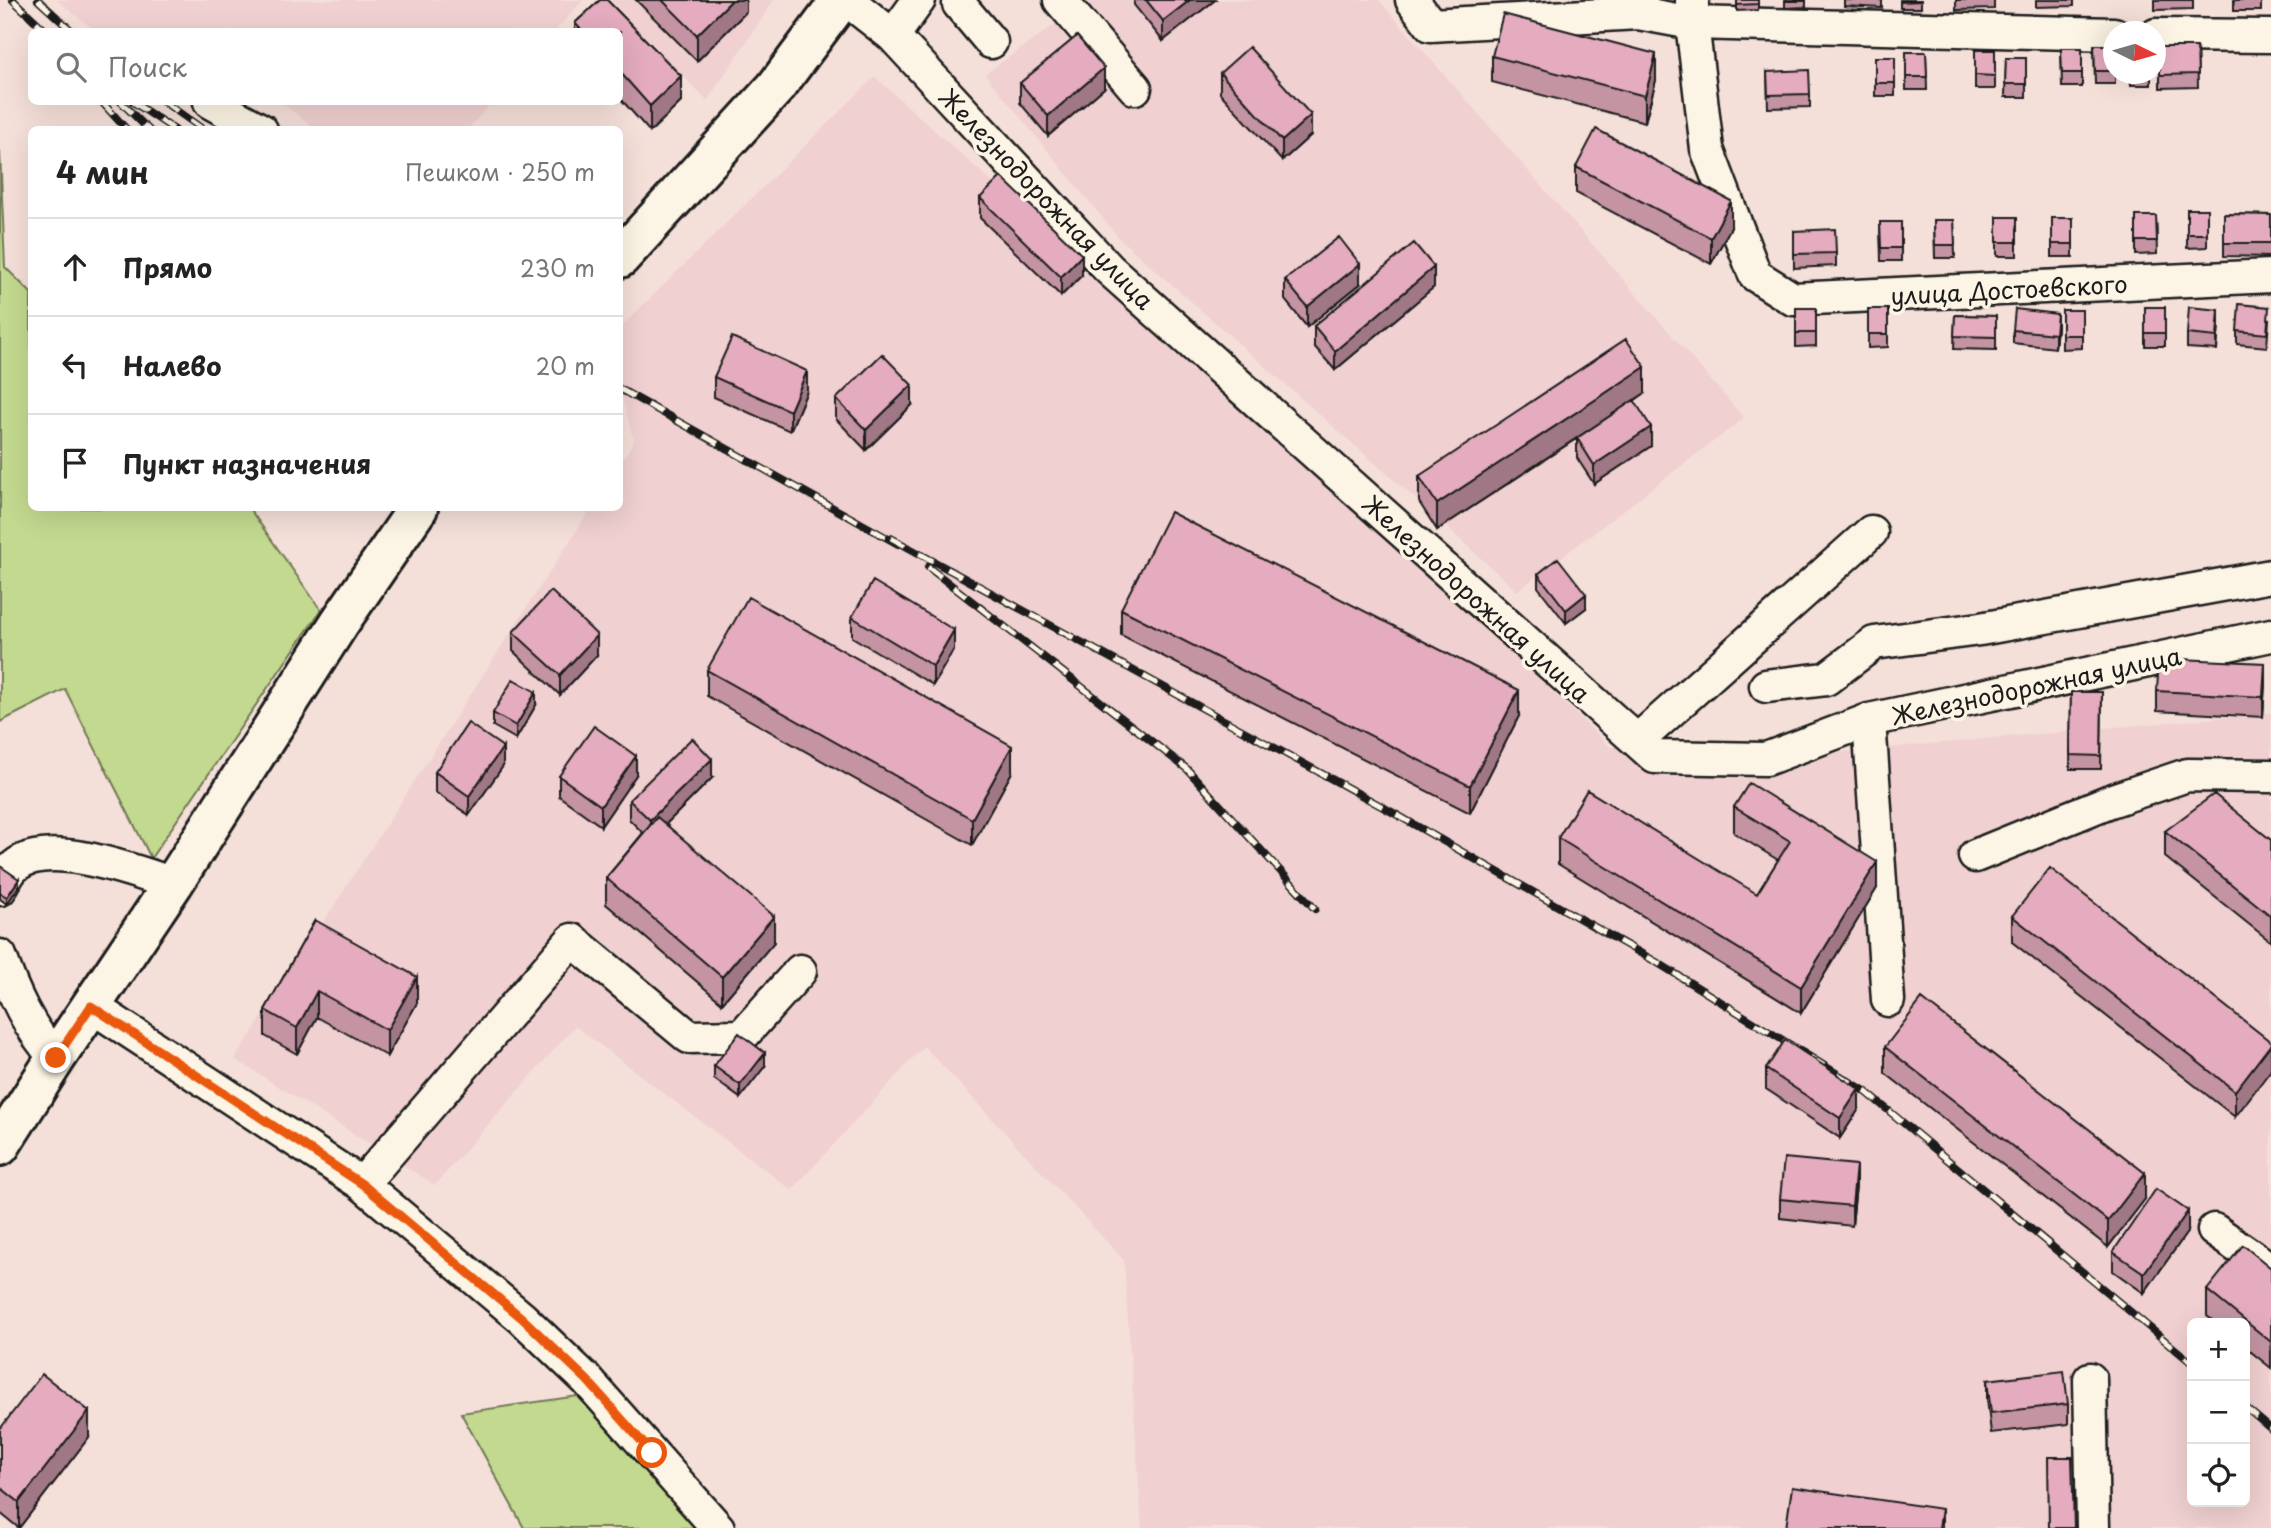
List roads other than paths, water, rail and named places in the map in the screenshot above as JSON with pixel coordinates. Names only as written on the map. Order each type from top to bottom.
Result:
[{"type":"main road","points":[[623,255],[776,87],[841,0]]},
{"type":"main road","points":[[0,1146],[173,884],[340,622],[416,511]]},
{"type":"street","name":"Железнодорожная улица","points":[[847,0],[893,36],[1109,269],[1655,757],[1766,759],[1869,720],[2271,635]]},
{"type":"street","points":[[893,36],[919,0]]},
{"type":"street","points":[[1060,0],[1135,88]]},
{"type":"street","points":[[1412,0],[1431,25],[1692,12],[2103,33]]},
{"type":"street","points":[[956,1],[991,42]]},
{"type":"street","name":"улица Достоевского","points":[[1692,12],[1707,149],[1755,275],[1793,299],[2271,276]]},
{"type":"street","points":[[2166,35],[2271,36]]},
{"type":"street","points":[[215,105],[254,126]]},
{"type":"street","points":[[1637,741],[1871,532]]},
{"type":"street","points":[[1766,686],[1826,679],[1874,643],[1980,629],[2271,576]]},
{"type":"street","points":[[1869,720],[1888,1000]]},
{"type":"street","points":[[1975,856],[2110,801],[2187,775],[2271,776]]},
{"type":"street","points":[[0,889],[15,866],[34,856],[61,856],[100,862],[173,884]]},
{"type":"street","points":[[362,1184],[572,940],[690,1037],[742,1036],[800,971]]},
{"type":"street","points":[[0,956],[9,982],[37,1038],[56,1058]]},
{"type":"street","points":[[91,1006],[362,1184],[522,1318],[587,1380],[718,1528]]},
{"type":"street","points":[[2214,1230],[2271,1270]]},
{"type":"street","points":[[2090,1379],[2093,1528]]},
{"type":"railway","points":[[13,0],[43,28]]},
{"type":"railway","points":[[38,0],[69,28]]},
{"type":"railway","points":[[105,105],[123,126]]},
{"type":"railway","points":[[124,105],[145,126]]},
{"type":"railway","points":[[138,105],[169,126]]},
{"type":"railway","points":[[168,105],[198,126]]},
{"type":"railway","points":[[623,391],[898,544]]},
{"type":"railway","points":[[891,538],[1392,812],[1658,963],[1865,1091],[2187,1359]]},
{"type":"railway","points":[[928,567],[1187,769],[1315,909]]},
{"type":"railway","points":[[2250,1411],[2271,1429]]}]
